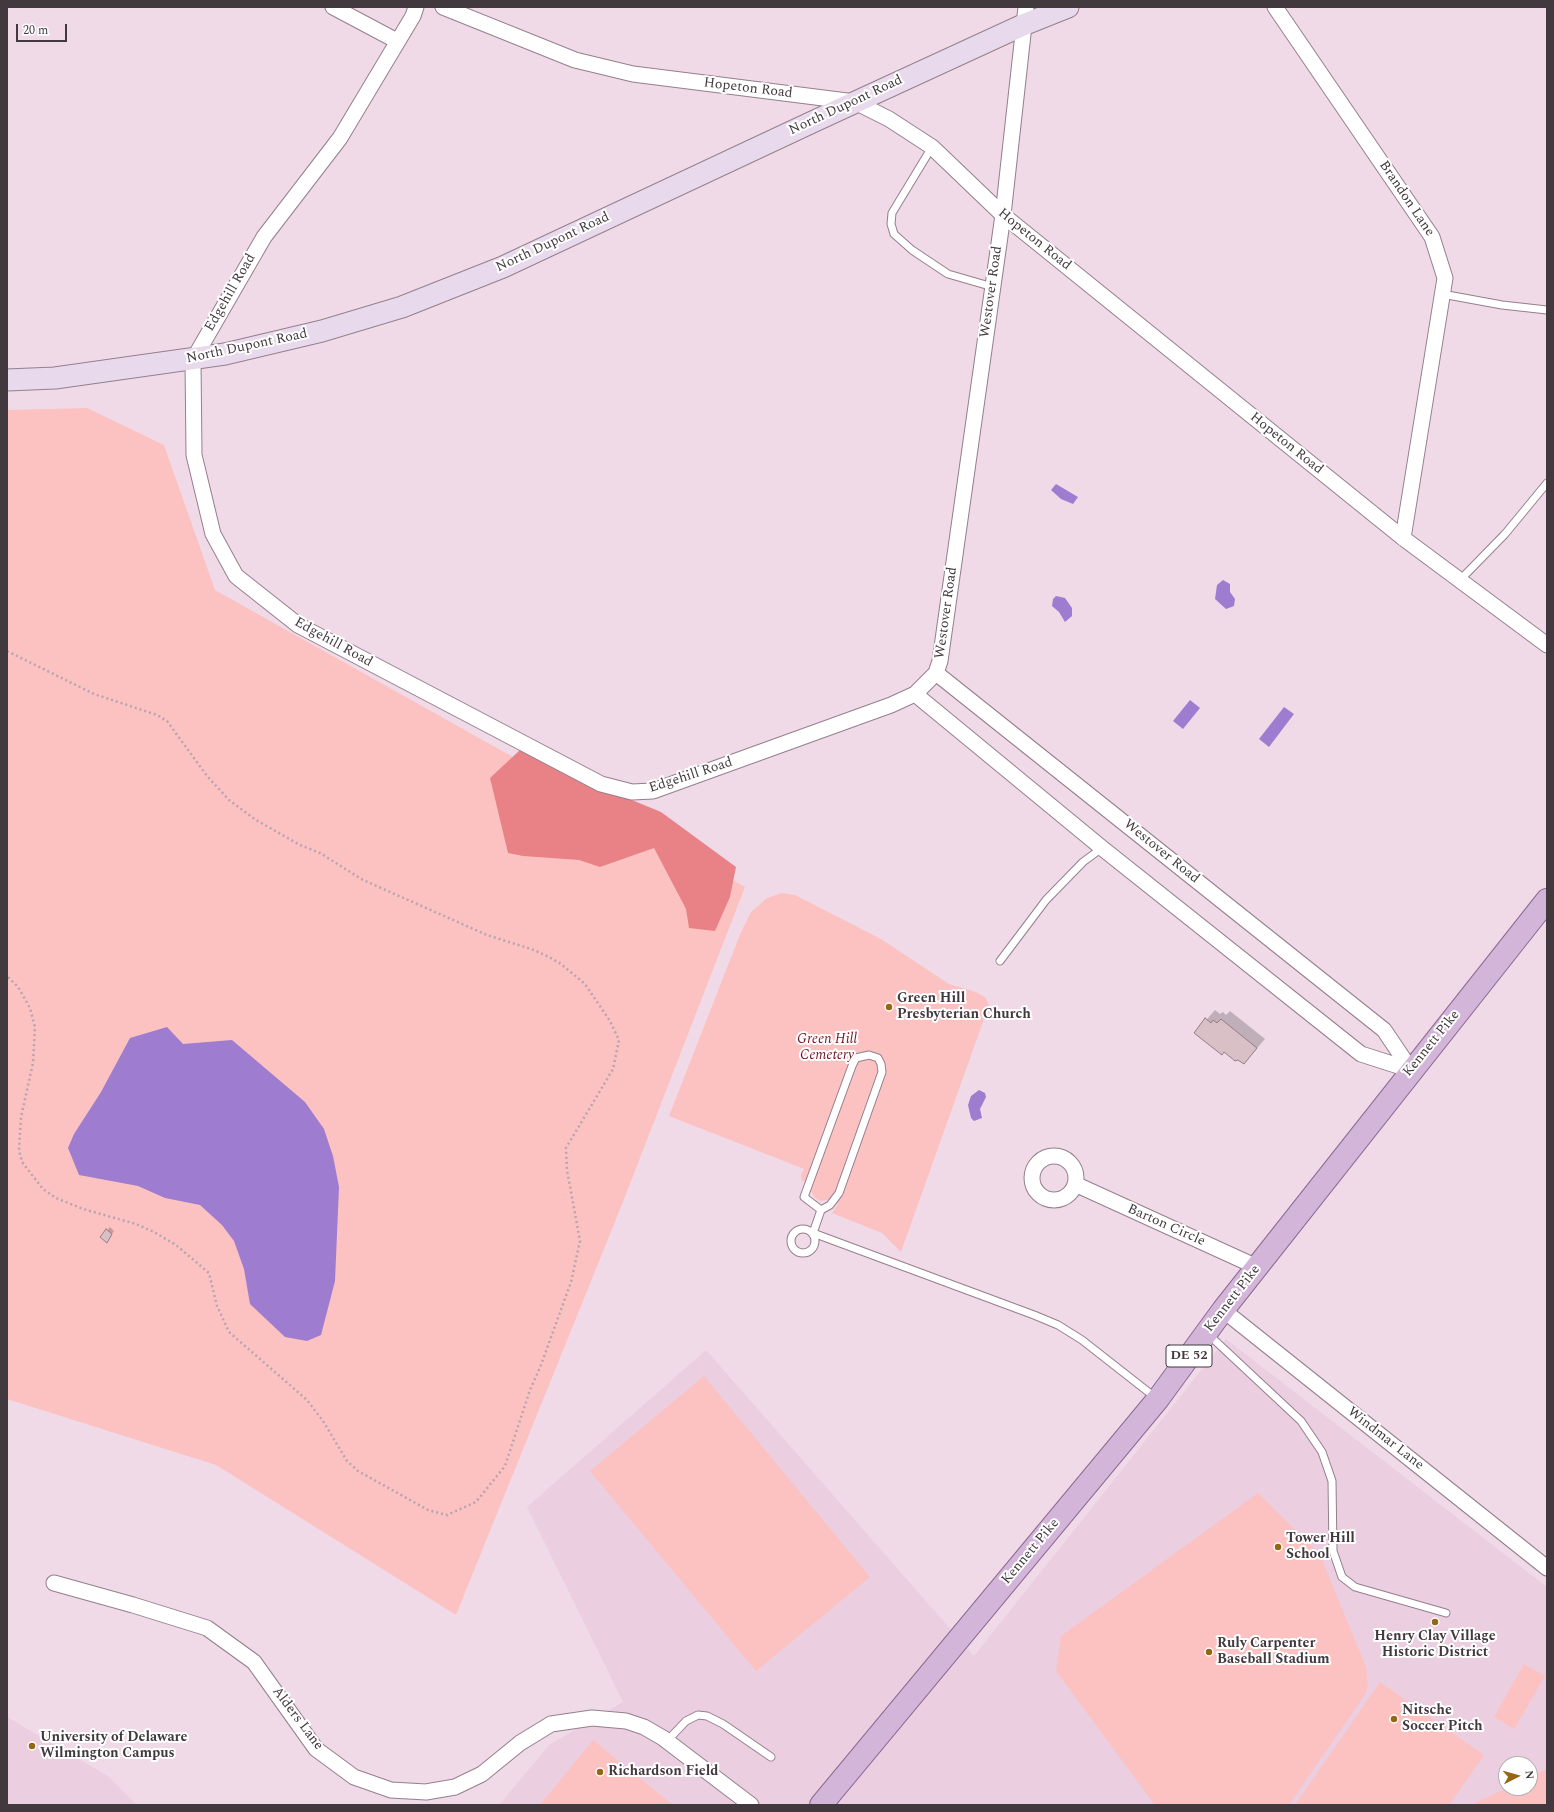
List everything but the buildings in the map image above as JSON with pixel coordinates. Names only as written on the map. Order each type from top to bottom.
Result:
[{"type":"main road","name":"North Dupont Road","points":[[7,380],[55,378],[193,360],[322,331],[402,307],[468,282],[855,102],[1025,16],[1068,7]]},
{"type":"main road","name":"Kennett Pike","points":[[821,1805],[1158,1399],[1222,1310],[1547,900]]},
{"type":"street","points":[[333,7],[398,41]]},
{"type":"street","name":"Edgehill Road","points":[[416,7],[413,16],[340,138],[264,237],[193,360],[194,455],[213,534],[236,576],[298,625],[601,784],[632,792],[653,791],[884,707],[915,694],[936,673]]},
{"type":"street","name":"Hopeton Road","points":[[443,7],[575,60],[626,72],[730,88],[855,102],[889,119],[932,147],[1003,215],[1403,538],[1547,645]]},
{"type":"street","name":"Brandon Lane","points":[[1274,7],[1432,237],[1445,278],[1403,538]]},
{"type":"street","name":"Westover Road","points":[[1025,16],[1003,215],[940,661],[936,673],[1384,1030],[1411,1070]]},
{"type":"street","points":[[915,694],[1102,848],[1362,1054],[1411,1070]]},
{"type":"street","name":"Barton Circle","points":[[1075,1184],[1257,1267]]},
{"type":"street","name":"Windmar Lane","points":[[1222,1310],[1547,1568]]},
{"type":"street","name":"Alders Lane","points":[[54,1583],[207,1628],[254,1662],[316,1749],[354,1777],[391,1790],[426,1792],[455,1787],[482,1774],[520,1743],[551,1724],[570,1720],[592,1718],[626,1720],[644,1727],[667,1741],[751,1805]]},
{"type":"lane","points":[[932,147],[892,213],[891,224],[894,234],[912,250],[948,274],[993,287]]},
{"type":"lane","points":[[1442,294],[1502,306],[1547,310]]},
{"type":"lane","points":[[1460,580],[1505,534],[1547,484]]},
{"type":"lane","points":[[1000,961],[1046,900],[1083,862],[1102,848]]},
{"type":"lane","points":[[821,1210],[804,1197],[852,1066],[856,1058],[869,1055],[878,1058],[881,1064],[882,1072],[839,1193],[830,1205],[821,1210],[813,1233],[1034,1314],[1058,1325],[1082,1340],[1158,1399]]},
{"type":"lane","points":[[1206,1332],[1301,1422],[1322,1452],[1332,1481],[1333,1551],[1342,1577],[1355,1587],[1446,1613]]},
{"type":"lane","points":[[667,1741],[686,1721],[698,1715],[707,1716],[724,1724],[771,1757]]},
{"type":"path","points":[[7,652],[94,694],[157,714],[167,721],[207,776],[229,800],[256,820],[300,845],[320,853],[362,880],[487,935],[534,950],[549,957],[570,971],[585,984],[610,1021],[619,1040],[613,1069],[566,1148],[567,1170],[580,1241],[571,1282],[541,1365],[530,1390],[505,1466],[480,1498],[458,1511],[447,1515],[421,1506],[358,1471],[347,1461],[323,1421],[307,1400],[229,1332],[222,1321],[209,1273],[176,1245],[154,1232],[136,1224],[83,1209],[56,1198],[43,1189],[22,1162],[19,1150],[21,1117],[33,1063],[35,1027],[30,1008],[18,987],[7,976]]},
{"type":"shaded area","points":[[1056,484],[1078,497],[1073,504],[1061,499],[1051,490]]},
{"type":"shaded area","points":[[1223,580],[1230,584],[1230,592],[1235,599],[1234,606],[1226,609],[1215,599],[1217,585]]},
{"type":"shaded area","points":[[1056,596],[1065,598],[1072,608],[1072,616],[1065,622],[1059,612],[1052,606],[1053,599]]},
{"type":"shaded area","points":[[1190,700],[1200,708],[1183,729],[1173,721]]},
{"type":"shaded area","points":[[1284,707],[1294,714],[1269,747],[1259,739]]},
{"type":"shaded area","points":[[520,750],[576,777],[661,812],[736,867],[730,897],[715,931],[689,928],[686,909],[654,848],[600,867],[579,860],[523,856],[508,853],[490,778]]},
{"type":"shaded area","points":[[167,1027],[183,1044],[232,1040],[305,1102],[324,1129],[333,1156],[339,1187],[335,1281],[321,1335],[307,1341],[285,1337],[250,1304],[244,1269],[234,1241],[222,1225],[200,1205],[165,1198],[138,1186],[79,1175],[68,1148],[74,1134],[101,1092],[130,1038]]},
{"type":"shaded area","points":[[979,1090],[985,1093],[986,1097],[980,1109],[982,1118],[974,1121],[971,1118],[968,1105],[971,1096]]},
{"type":"shaded area","name":"Tower Hill School","points":[[1226,1339],[1547,1587],[1547,1805],[499,1805],[549,1745],[623,1702],[527,1507],[706,1350],[974,1656]]},
{"type":"shaded area","name":"University of Delaware Wilmington Campus","points":[[7,1717],[108,1776],[137,1805],[7,1805]]},
{"type":"green space","points":[[87,408],[164,445],[215,590],[745,887],[621,1207],[456,1615],[216,1465],[7,1399],[7,410]]},
{"type":"green space","name":"Green Hill Cemetery","points":[[782,893],[795,895],[881,939],[949,984],[976,992],[986,998],[989,1005],[901,1252],[882,1233],[832,1213],[838,1204],[827,1200],[820,1201],[815,1198],[811,1191],[813,1184],[802,1181],[801,1175],[804,1169],[669,1116],[741,932],[751,912],[767,898]]},
{"type":"green space","points":[[704,1376],[870,1577],[756,1671],[590,1471]]},
{"type":"green space","name":"Ruly Carpenter Baseball Stadium","points":[[1258,1493],[1320,1555],[1366,1667],[1368,1684],[1366,1693],[1289,1805],[1155,1805],[1056,1671],[1061,1636]]},
{"type":"green space","points":[[1524,1664],[1545,1676],[1514,1729],[1494,1717]]},
{"type":"green space","name":"Nitsche Soccer Pitch","points":[[1380,1682],[1484,1755],[1449,1805],[1295,1805]]},
{"type":"green space","name":"Richardson Field","points":[[593,1740],[673,1805],[540,1805]]},
{"type":"green space","points":[[1547,1769],[1547,1805],[1471,1805],[1498,1792],[1498,1796],[1538,1796],[1538,1773]]},
{"type":"place","name":"Green Hill Presbyterian Church","points":[[889,1007]]},
{"type":"place","name":"Tower Hill School","points":[[1278,1547]]},
{"type":"place","name":"Henry Clay Village Historic District","points":[[1435,1622]]},
{"type":"place","name":"Ruly Carpenter Baseball Stadium","points":[[1209,1652]]},
{"type":"place","name":"Nitsche Soccer Pitch","points":[[1394,1719]]},
{"type":"place","name":"University of Delaware Wilmington Campus","points":[[32,1746]]},
{"type":"place","name":"Richardson Field","points":[[600,1772]]}]
